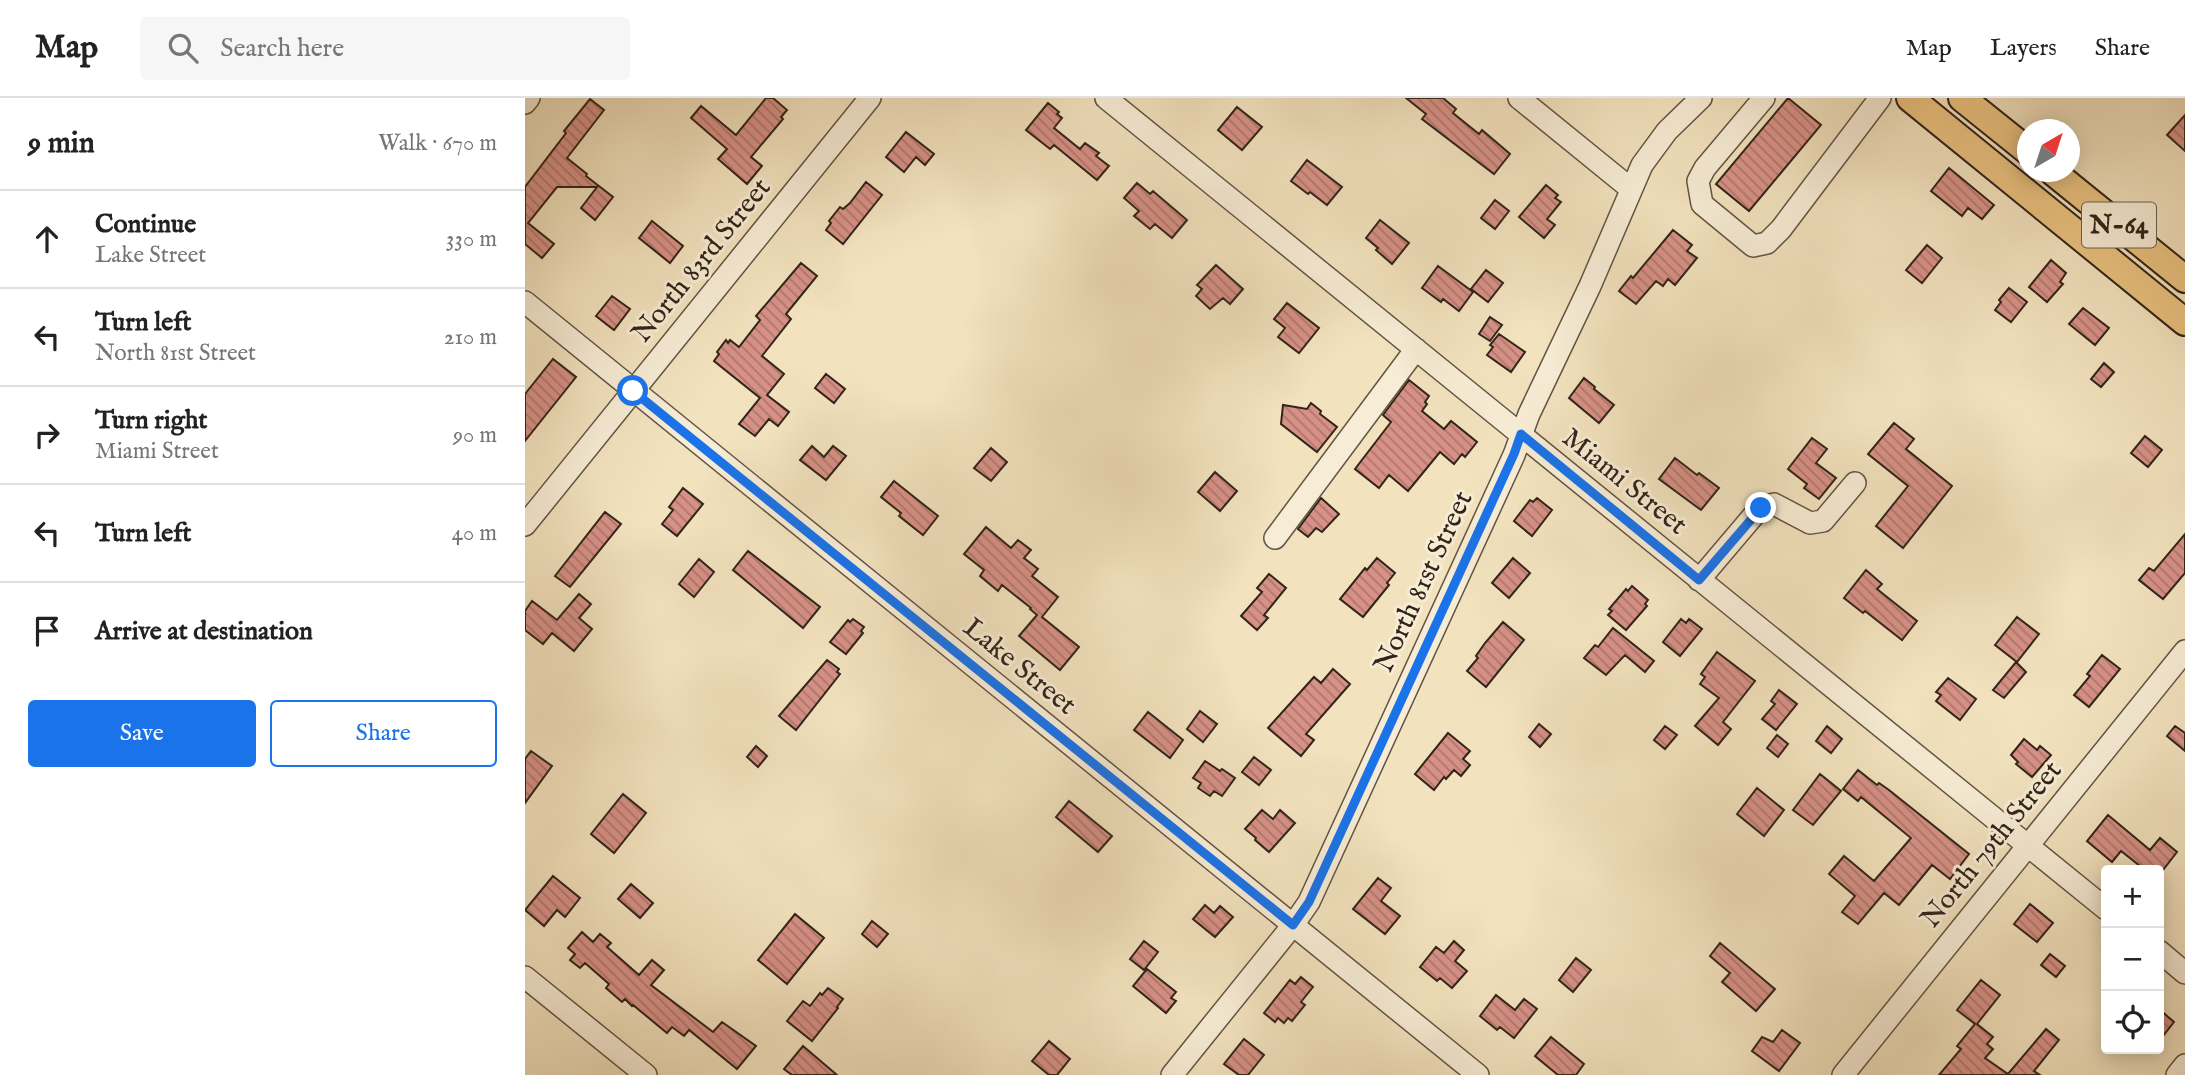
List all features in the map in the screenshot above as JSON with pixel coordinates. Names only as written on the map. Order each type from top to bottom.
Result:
[{"type":"main road","name":"N-64","points":[[1910,98],[2185,322]]},
{"type":"main road","points":[[1962,98],[2017,142]]},
{"type":"main road","name":"N-64","points":[[2065,182],[2185,279]]},
{"type":"street","points":[[525,103],[529,98]]},
{"type":"street","name":"North 83rd Street","points":[[525,525],[870,98]]},
{"type":"street","name":"Miami Street","points":[[1106,98],[2101,905]]},
{"type":"street","points":[[1519,98],[1631,189]]},
{"type":"street","name":"North 81st Street","points":[[1172,1075],[1309,902],[1590,286],[1631,189],[1649,155],[1667,131],[1701,98]]},
{"type":"street","points":[[1763,98],[1705,167],[1698,181],[1702,204],[1753,246],[1767,243],[1781,229],[1871,100]]},
{"type":"street","name":"Lake Street","points":[[525,303],[1478,1075]]},
{"type":"street","points":[[1275,538],[1416,349]]},
{"type":"street","points":[[1699,580],[1761,508],[1774,504],[1810,523],[1823,521],[1855,483]]},
{"type":"street","name":"North 79th Street","points":[[1843,1075],[2185,651]]},
{"type":"street","points":[[2164,955],[2185,973]]},
{"type":"street","points":[[525,977],[646,1075]]},
{"type":"street","points":[[2177,1075],[2185,1065]]},
{"type":"building","points":[[766,98],[773,98],[787,110],[781,117],[783,119],[751,157],[762,166],[747,184],[718,159],[727,149],[691,118],[701,106],[736,135]]},
{"type":"building","points":[[1406,98],[1443,98],[1456,109],[1453,113],[1479,134],[1482,130],[1510,154],[1494,174],[1422,119],[1426,114]]},
{"type":"building","points":[[1788,98],[1821,125],[1749,211],[1716,184]]},
{"type":"building","points":[[590,99],[604,110],[567,158],[613,197],[595,220],[581,208],[597,187],[557,187],[528,223],[554,244],[542,258],[525,244],[525,187]]},
{"type":"building","points":[[1048,103],[1062,118],[1054,128],[1080,149],[1085,143],[1099,153],[1096,156],[1109,166],[1097,180],[1054,145],[1050,149],[1026,130]]},
{"type":"building","points":[[1237,107],[1262,127],[1242,150],[1218,130]]},
{"type":"building","points":[[2185,115],[2185,151],[2167,135]]},
{"type":"building","points":[[906,132],[934,154],[925,165],[916,157],[904,172],[886,157]]},
{"type":"building","points":[[1307,160],[1342,187],[1327,205],[1291,181]]},
{"type":"building","points":[[1949,168],[1994,205],[1982,219],[1968,208],[1962,216],[1931,191]]},
{"type":"building","points":[[866,182],[882,195],[843,244],[826,230],[831,223],[829,221],[840,207],[843,209],[850,203]]},
{"type":"building","points":[[1137,183],[1150,194],[1153,191],[1187,220],[1172,238],[1155,224],[1150,229],[1134,216],[1139,211],[1124,198]]},
{"type":"building","points":[[1546,185],[1558,195],[1555,198],[1561,202],[1547,219],[1555,225],[1544,238],[1519,217]]},
{"type":"building","points":[[1495,200],[1509,211],[1495,229],[1481,218]]},
{"type":"building","points":[[1380,220],[1409,243],[1392,264],[1366,238]]},
{"type":"building","points":[[652,221],[683,246],[670,263],[639,238]]},
{"type":"building","points":[[1673,230],[1692,245],[1687,251],[1697,258],[1675,285],[1668,279],[1663,286],[1656,281],[1636,304],[1619,291]]},
{"type":"building","points":[[1927,245],[1942,258],[1922,283],[1906,270]]},
{"type":"building","points":[[2051,260],[2066,273],[2060,282],[2063,284],[2047,302],[2029,287]]},
{"type":"building","points":[[801,263],[817,276],[786,314],[791,319],[762,356],[784,374],[767,395],[789,412],[778,426],[769,419],[755,436],[739,424],[760,398],[714,361],[726,340],[739,347],[760,320],[756,316]]},
{"type":"building","points":[[1216,265],[1243,289],[1230,304],[1223,298],[1210,309],[1196,296],[1202,289],[1197,285]]},
{"type":"building","points":[[1438,266],[1473,292],[1459,311],[1422,288]]},
{"type":"building","points":[[1486,270],[1503,283],[1488,302],[1471,289]]},
{"type":"building","points":[[2009,288],[2027,302],[2011,322],[1995,310]]},
{"type":"building","points":[[612,296],[630,309],[614,330],[596,316]]},
{"type":"building","points":[[1287,303],[1319,328],[1299,353],[1278,337],[1285,328],[1274,319]]},
{"type":"building","points":[[2083,308],[2109,328],[2095,345],[2069,324]]},
{"type":"building","points":[[1490,317],[1502,325],[1490,341],[1479,334]]},
{"type":"building","points":[[1499,334],[1525,352],[1511,372],[1487,355],[1493,347],[1490,345]]},
{"type":"building","points":[[553,359],[576,377],[525,441],[525,394]]},
{"type":"building","points":[[2104,363],[2114,372],[2101,387],[2091,379]]},
{"type":"building","points":[[826,374],[845,389],[834,403],[815,388]]},
{"type":"building","points":[[1584,378],[1614,405],[1599,423],[1569,398]]},
{"type":"building","points":[[1409,380],[1429,396],[1422,411],[1444,429],[1451,421],[1477,442],[1465,457],[1462,454],[1454,464],[1440,452],[1408,491],[1389,475],[1379,488],[1355,469],[1391,422],[1383,415]]},
{"type":"building","points":[[1311,403],[1337,427],[1317,452],[1281,424],[1283,405],[1307,409]]},
{"type":"building","points":[[1894,423],[1914,439],[1906,449],[1952,486],[1903,548],[1876,526],[1908,486],[1868,454]]},
{"type":"building","points":[[2145,436],[2162,450],[2148,467],[2131,453]]},
{"type":"building","points":[[1812,438],[1827,449],[1816,463],[1836,478],[1819,499],[1804,488],[1807,484],[1788,469]]},
{"type":"building","points":[[812,446],[824,457],[833,446],[846,456],[826,480],[800,460]]},
{"type":"building","points":[[991,448],[1007,462],[991,481],[974,468]]},
{"type":"building","points":[[1675,458],[1719,488],[1701,510],[1659,479]]},
{"type":"building","points":[[1215,472],[1237,491],[1220,511],[1198,492]]},
{"type":"building","points":[[894,481],[938,516],[923,535],[881,497]]},
{"type":"building","points":[[683,488],[703,504],[677,536],[662,524],[673,510],[669,507]]},
{"type":"building","points":[[1321,498],[1339,514],[1322,532],[1316,528],[1308,537],[1298,529]]},
{"type":"building","points":[[1537,498],[1552,510],[1532,536],[1514,521],[1530,500],[1533,502]]},
{"type":"building","points":[[605,512],[621,524],[570,587],[555,576]]},
{"type":"building","points":[[986,527],[1011,548],[1018,540],[1031,550],[1024,558],[1038,569],[1032,576],[1058,597],[1042,617],[1079,647],[1060,670],[1019,636],[1037,615],[1002,585],[998,591],[980,576],[984,570],[964,554]]},
{"type":"building","points":[[2185,534],[2185,573],[2163,599],[2139,580],[2149,568],[2154,571]]},
{"type":"building","points":[[748,551],[820,607],[803,628],[733,570]]},
{"type":"building","points":[[1377,558],[1395,573],[1387,583],[1389,585],[1363,617],[1340,599],[1365,568],[1367,570]]},
{"type":"building","points":[[1513,558],[1530,573],[1509,598],[1492,583]]},
{"type":"building","points":[[699,559],[714,572],[694,597],[679,584]]},
{"type":"building","points":[[1866,570],[1882,584],[1877,589],[1917,621],[1902,640],[1844,598]]},
{"type":"building","points":[[1269,574],[1286,588],[1264,615],[1268,618],[1257,630],[1241,616],[1262,592],[1257,588]]},
{"type":"building","points":[[1632,586],[1648,600],[1645,604],[1647,606],[1626,630],[1608,615],[1612,611],[1609,609],[1626,589],[1628,591]]},
{"type":"building","points":[[579,594],[591,604],[579,618],[592,629],[574,651],[552,633],[543,644],[525,630],[525,611],[532,601],[557,620]]},
{"type":"building","points":[[2017,617],[2039,634],[2017,662],[1995,645]]},
{"type":"building","points":[[853,619],[864,627],[861,631],[863,633],[846,654],[830,642],[848,620],[850,622]]},
{"type":"building","points":[[1681,619],[1686,623],[1689,619],[1702,629],[1680,656],[1663,642]]},
{"type":"building","points":[[1503,622],[1524,640],[1486,687],[1467,671]]},
{"type":"building","points":[[1613,628],[1654,661],[1645,672],[1625,655],[1606,675],[1584,658],[1595,645],[1598,647]]},
{"type":"building","points":[[1717,652],[1755,681],[1723,722],[1731,729],[1718,745],[1695,726],[1719,698],[1700,684],[1705,677],[1701,674]]},
{"type":"building","points":[[2102,655],[2120,669],[2089,707],[2074,695],[2090,676],[2087,674]]},
{"type":"building","points":[[827,660],[839,669],[837,672],[840,674],[796,730],[779,716]]},
{"type":"building","points":[[2016,662],[2026,672],[2004,698],[1993,690]]},
{"type":"building","points":[[1333,669],[1350,684],[1306,734],[1314,740],[1301,756],[1268,728],[1314,677],[1321,683]]},
{"type":"building","points":[[1948,678],[1976,699],[1960,720],[1936,701],[1941,695],[1936,692]]},
{"type":"building","points":[[1779,690],[1797,704],[1776,730],[1762,719],[1775,704],[1771,701]]},
{"type":"building","points":[[1200,711],[1217,724],[1203,742],[1187,729]]},
{"type":"building","points":[[1148,712],[1183,740],[1170,758],[1134,730]]},
{"type":"building","points":[[1539,724],[1551,734],[1540,747],[1529,737]]},
{"type":"building","points":[[1665,726],[1677,735],[1665,749],[1654,740]]},
{"type":"building","points":[[1827,726],[1842,739],[1831,753],[1816,741]]},
{"type":"building","points":[[2175,726],[2185,733],[2185,751],[2167,736]]},
{"type":"building","points":[[1448,733],[1470,751],[1463,759],[1470,765],[1461,776],[1454,770],[1446,779],[1444,777],[1434,790],[1415,774]]},
{"type":"building","points":[[1777,735],[1788,744],[1778,757],[1767,748]]},
{"type":"building","points":[[2024,739],[2037,750],[2040,746],[2051,755],[2032,777],[2016,764],[2018,762],[2011,755]]},
{"type":"building","points":[[756,746],[767,756],[758,767],[747,757]]},
{"type":"building","points":[[531,751],[552,766],[525,803],[525,759]]},
{"type":"building","points":[[1254,757],[1271,770],[1259,785],[1242,772]]},
{"type":"building","points":[[1205,761],[1235,778],[1222,796],[1214,791],[1210,796],[1198,788],[1201,783],[1193,778]]},
{"type":"building","points":[[1858,770],[1877,785],[1879,783],[1889,790],[1969,854],[1950,879],[1932,865],[1899,905],[1884,893],[1858,924],[1842,912],[1855,896],[1829,874],[1844,856],[1874,881],[1911,838],[1861,797],[1858,801],[1843,789]]},
{"type":"building","points":[[1820,774],[1841,791],[1813,825],[1793,810]]},
{"type":"building","points":[[1757,788],[1784,810],[1764,836],[1737,814]]},
{"type":"building","points":[[623,794],[646,813],[614,853],[591,834]]},
{"type":"building","points":[[1069,801],[1112,836],[1098,852],[1056,817]]},
{"type":"building","points":[[1262,810],[1273,819],[1280,810],[1295,823],[1269,852],[1245,829]]},
{"type":"building","points":[[2108,815],[2150,850],[2160,838],[2177,852],[2164,869],[2164,865],[2139,865],[2121,851],[2112,862],[2087,841]]},
{"type":"building","points":[[553,876],[580,898],[565,917],[557,910],[544,926],[525,910]]},
{"type":"building","points":[[1378,878],[1391,888],[1381,901],[1400,916],[1385,934],[1353,909]]},
{"type":"building","points":[[631,884],[653,903],[640,918],[618,899]]},
{"type":"building","points":[[2030,904],[2053,923],[2037,942],[2014,924]]},
{"type":"building","points":[[1205,905],[1214,913],[1220,906],[1233,917],[1215,937],[1193,919]]},
{"type":"building","points":[[795,914],[824,938],[787,984],[758,960]]},
{"type":"building","points":[[872,921],[888,934],[877,947],[862,934]]},
{"type":"building","points":[[582,932],[593,942],[600,934],[611,943],[607,947],[639,975],[652,960],[664,970],[651,985],[713,1032],[722,1022],[756,1046],[737,1069],[689,1030],[684,1036],[672,1027],[667,1033],[625,999],[622,1002],[606,988],[609,984],[585,963],[580,968],[570,960],[575,954],[568,948]]},
{"type":"building","points":[[1144,941],[1158,952],[1144,970],[1130,959]]},
{"type":"building","points":[[1454,941],[1464,950],[1455,961],[1467,971],[1452,988],[1440,978],[1437,981],[1420,967],[1436,947],[1444,953]]},
{"type":"building","points":[[1720,943],[1775,989],[1756,1011],[1722,982],[1730,973],[1710,956]]},
{"type":"building","points":[[2050,954],[2065,966],[2056,977],[2041,965]]},
{"type":"building","points":[[1576,958],[1591,970],[1573,992],[1559,980]]},
{"type":"building","points":[[1147,969],[1176,992],[1171,998],[1176,1001],[1166,1013],[1133,986]]},
{"type":"building","points":[[1301,977],[1313,987],[1301,1002],[1305,1005],[1292,1021],[1288,1018],[1284,1023],[1278,1018],[1275,1022],[1264,1013],[1290,980],[1295,984]]},
{"type":"building","points":[[1981,980],[2000,995],[1977,1024],[1993,1037],[1987,1044],[1993,1049],[1985,1058],[2008,1074],[2046,1029],[2059,1040],[2034,1071],[2040,1075],[1939,1075],[1961,1049],[1957,1046],[1975,1024],[1957,1010]]},
{"type":"building","points":[[828,988],[843,999],[812,1041],[787,1021],[803,1001],[810,1006],[820,993],[822,995]]},
{"type":"building","points":[[1496,995],[1515,1010],[1524,999],[1537,1009],[1514,1038],[1500,1027],[1497,1030],[1480,1016]]},
{"type":"building","points":[[2164,1013],[2174,1022],[2164,1035]]},
{"type":"building","points":[[1782,1030],[1800,1043],[1779,1071],[1752,1051],[1762,1037],[1773,1042]]},
{"type":"building","points":[[1551,1037],[1584,1064],[1576,1075],[1558,1075],[1535,1056]]},
{"type":"building","points":[[1244,1039],[1264,1055],[1248,1075],[1239,1075],[1224,1064]]},
{"type":"building","points":[[1049,1041],[1070,1059],[1057,1075],[1049,1075],[1032,1061]]},
{"type":"building","points":[[803,1046],[837,1075],[792,1075],[784,1069]]},
{"type":"route","points":[[633,391],[1293,925],[1309,902],[1521,434],[1699,580],[1761,508]]}]
